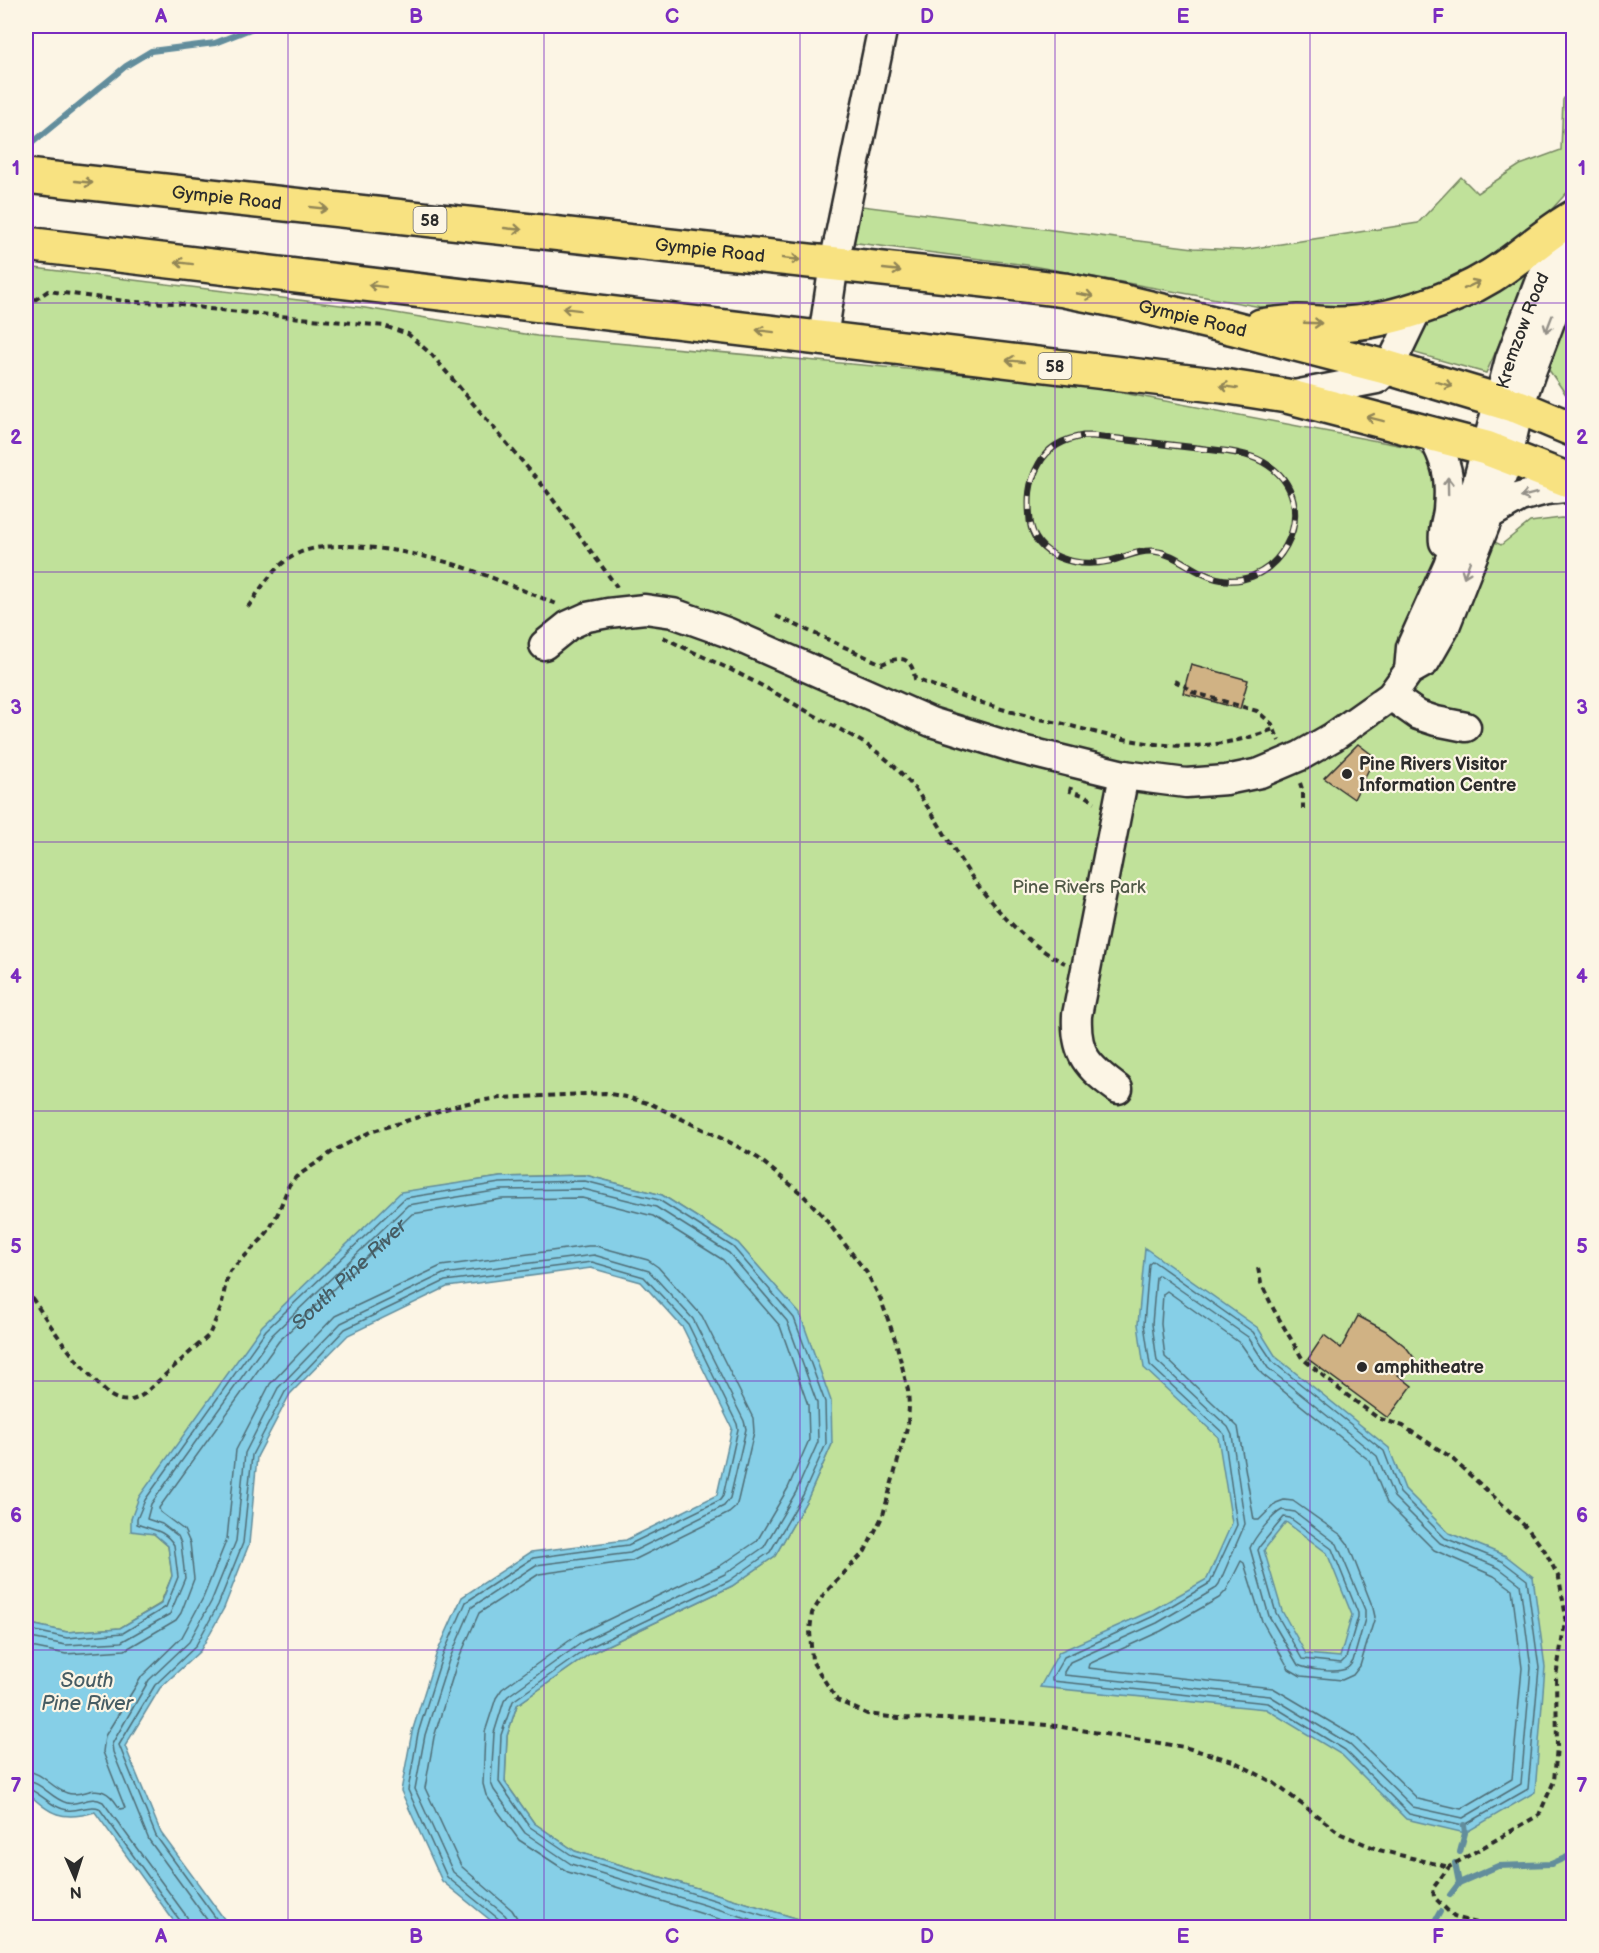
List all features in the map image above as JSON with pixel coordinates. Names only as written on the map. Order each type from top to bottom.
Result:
[{"type":"highway","name":"Gympie Road","points":[[26,176],[1064,290],[1234,328],[1389,368],[1509,404],[1574,430]]},
{"type":"highway","points":[[1234,328],[1296,322],[1341,324],[1380,318],[1418,308],[1445,298],[1490,276],[1557,226],[1574,218]]},
{"type":"highway","name":"58","points":[[26,244],[1157,378],[1287,396],[1497,452],[1574,482]]},
{"type":"street","points":[[823,338],[834,264],[883,26]]},
{"type":"street","name":"Kremzow Road","points":[[1509,404],[1510,360],[1539,283],[1574,218]]},
{"type":"street","name":"Kremzow Road","points":[[1497,452],[1509,404],[1574,271]]},
{"type":"street","points":[[1287,396],[1377,380],[1389,368],[1418,308]]},
{"type":"street","points":[[1431,433],[1443,454],[1449,482],[1448,511],[1443,537],[1448,565]]},
{"type":"street","points":[[544,645],[569,625],[587,617],[645,609],[673,613],[729,633],[932,722],[1018,749],[1124,775],[1186,783],[1226,780],[1260,773],[1333,737],[1391,696],[1409,671],[1425,662],[1444,629],[1489,515],[1497,452]]},
{"type":"street","points":[[1409,671],[1411,647],[1448,565],[1477,483],[1497,452]]},
{"type":"street","points":[[1489,515],[1520,497],[1546,490],[1574,487]]},
{"type":"street","points":[[1391,696],[1418,715],[1466,727]]},
{"type":"street","points":[[1118,1089],[1088,1064],[1078,1046],[1076,1031],[1077,1015],[1124,775]]},
{"type":"path","points":[[26,306],[48,291],[133,302],[175,303],[209,309],[384,326],[408,334],[432,355],[543,486],[616,586],[637,623],[643,628],[752,680],[877,752],[913,787],[935,816],[967,870],[987,896],[1025,936],[1055,959],[1069,966],[1087,970]]},
{"type":"path","points":[[248,607],[274,569],[297,553],[325,546],[357,546],[396,551],[460,566],[587,617]]},
{"type":"path","points":[[776,616],[882,664],[900,658],[908,661],[912,664],[915,679],[961,696],[1023,715],[1119,739],[1159,745],[1208,746],[1245,740],[1274,729]]},
{"type":"path","points":[[1174,681],[1192,692],[1257,711],[1267,718],[1300,784],[1303,808]]},
{"type":"path","points":[[26,1289],[67,1351],[100,1386],[119,1400],[136,1399],[209,1335],[221,1308],[230,1271],[269,1230],[289,1185],[296,1177],[335,1150],[370,1132],[455,1106],[501,1098],[605,1093],[651,1104],[758,1158],[802,1194],[829,1223],[867,1273],[881,1300],[896,1342],[908,1390],[908,1424],[883,1515],[865,1551],[824,1594],[812,1613],[810,1631],[812,1661],[837,1700],[867,1714],[898,1718],[995,1720],[1056,1726],[1184,1747],[1233,1761],[1274,1783],[1341,1834],[1379,1850],[1449,1867]]},
{"type":"path","points":[[1258,1268],[1261,1283],[1274,1310],[1302,1358],[1378,1418],[1403,1426],[1449,1456],[1528,1529],[1545,1551],[1559,1578],[1566,1617],[1556,1676],[1557,1746],[1554,1781],[1539,1815],[1449,1867],[1433,1888],[1434,1897],[1454,1917],[1496,1928]]},
{"type":"green space","points":[[1573,82],[1573,186],[1531,232],[1505,252],[1434,291],[1339,312],[1289,312],[1027,265],[850,242],[852,227],[862,206],[1194,248],[1242,250],[1418,223],[1461,177],[1477,193],[1520,165],[1561,150],[1563,100]]},
{"type":"green space","points":[[1535,266],[1486,373],[1415,353],[1415,343],[1432,318]]},
{"type":"green space","name":"Pine Rivers Park","points":[[26,267],[365,308],[537,336],[1075,384],[1414,448],[1427,457],[1437,469],[1436,515],[1501,545],[1530,522],[1561,518],[1573,519],[1573,1927],[825,1927],[575,1851],[534,1823],[505,1782],[507,1736],[517,1705],[591,1653],[732,1586],[775,1556],[808,1498],[832,1444],[800,1315],[738,1243],[662,1195],[585,1175],[500,1177],[401,1193],[154,1534],[168,1546],[172,1576],[160,1604],[120,1628],[67,1632],[26,1623]]},
{"type":"green space","points":[[1573,310],[1573,408],[1566,407],[1567,396],[1549,370],[1553,350]]},
{"type":"water","name":"South Pine River","points":[[585,1175],[662,1195],[738,1243],[800,1314],[831,1401],[832,1444],[808,1498],[775,1556],[732,1586],[591,1653],[517,1705],[507,1736],[505,1782],[534,1823],[575,1851],[825,1927],[499,1927],[442,1881],[401,1791],[412,1732],[436,1655],[462,1597],[531,1552],[626,1540],[717,1495],[732,1428],[683,1328],[641,1282],[591,1268],[447,1287],[348,1335],[290,1394],[257,1457],[249,1544],[224,1608],[200,1651],[160,1688],[125,1746],[161,1833],[230,1927],[178,1927],[95,1812],[73,1816],[57,1814],[26,1792],[26,1623],[67,1632],[120,1628],[161,1604],[172,1576],[168,1546],[154,1534],[131,1531],[131,1519],[139,1497],[262,1326],[401,1192],[500,1177]]},
{"type":"water","points":[[1145,1248],[1258,1328],[1276,1357],[1389,1448],[1405,1489],[1449,1533],[1506,1556],[1533,1577],[1545,1667],[1535,1792],[1465,1833],[1406,1819],[1342,1755],[1266,1709],[1040,1687],[1059,1652],[1151,1611],[1207,1579],[1232,1523],[1218,1437],[1144,1368],[1138,1324]],"holes":[[[1286,1522],[1327,1553],[1352,1615],[1340,1657],[1306,1654],[1282,1611],[1264,1550]]]},
{"type":"building","points":[[1191,664],[1248,680],[1240,709],[1183,693]]},
{"type":"building","name":"Pine Rivers Visitor Information Centre","points":[[1358,744],[1375,757],[1354,799],[1324,778]]},
{"type":"building","name":"amphitheatre","points":[[1358,1316],[1386,1331],[1406,1347],[1415,1359],[1398,1375],[1412,1386],[1388,1418],[1308,1359],[1324,1335],[1341,1348]]},
{"type":"waterway","points":[[26,148],[126,66],[151,51],[215,43],[258,26]]},
{"type":"waterway","points":[[1460,1852],[1465,1833],[1464,1825]]},
{"type":"waterway","points":[[1450,1895],[1459,1883],[1498,1866],[1551,1864],[1574,1854]]},
{"type":"waterway","points":[[1455,1863],[1459,1883]]},
{"type":"waterway","points":[[1431,1928],[1440,1912]]},
{"type":"railway","points":[[1083,436],[1231,452],[1256,458],[1283,479],[1293,501],[1294,524],[1286,546],[1272,564],[1252,576],[1228,580],[1202,573],[1173,557],[1153,551],[1097,563],[1059,558],[1040,544],[1034,534],[1029,513],[1031,485],[1035,471],[1052,448],[1069,439],[1083,436]]},
{"type":"place","name":"Pine Rivers Visitor Information Centre","points":[[1347,774]]},
{"type":"place","name":"amphitheatre","points":[[1362,1367]]}]
